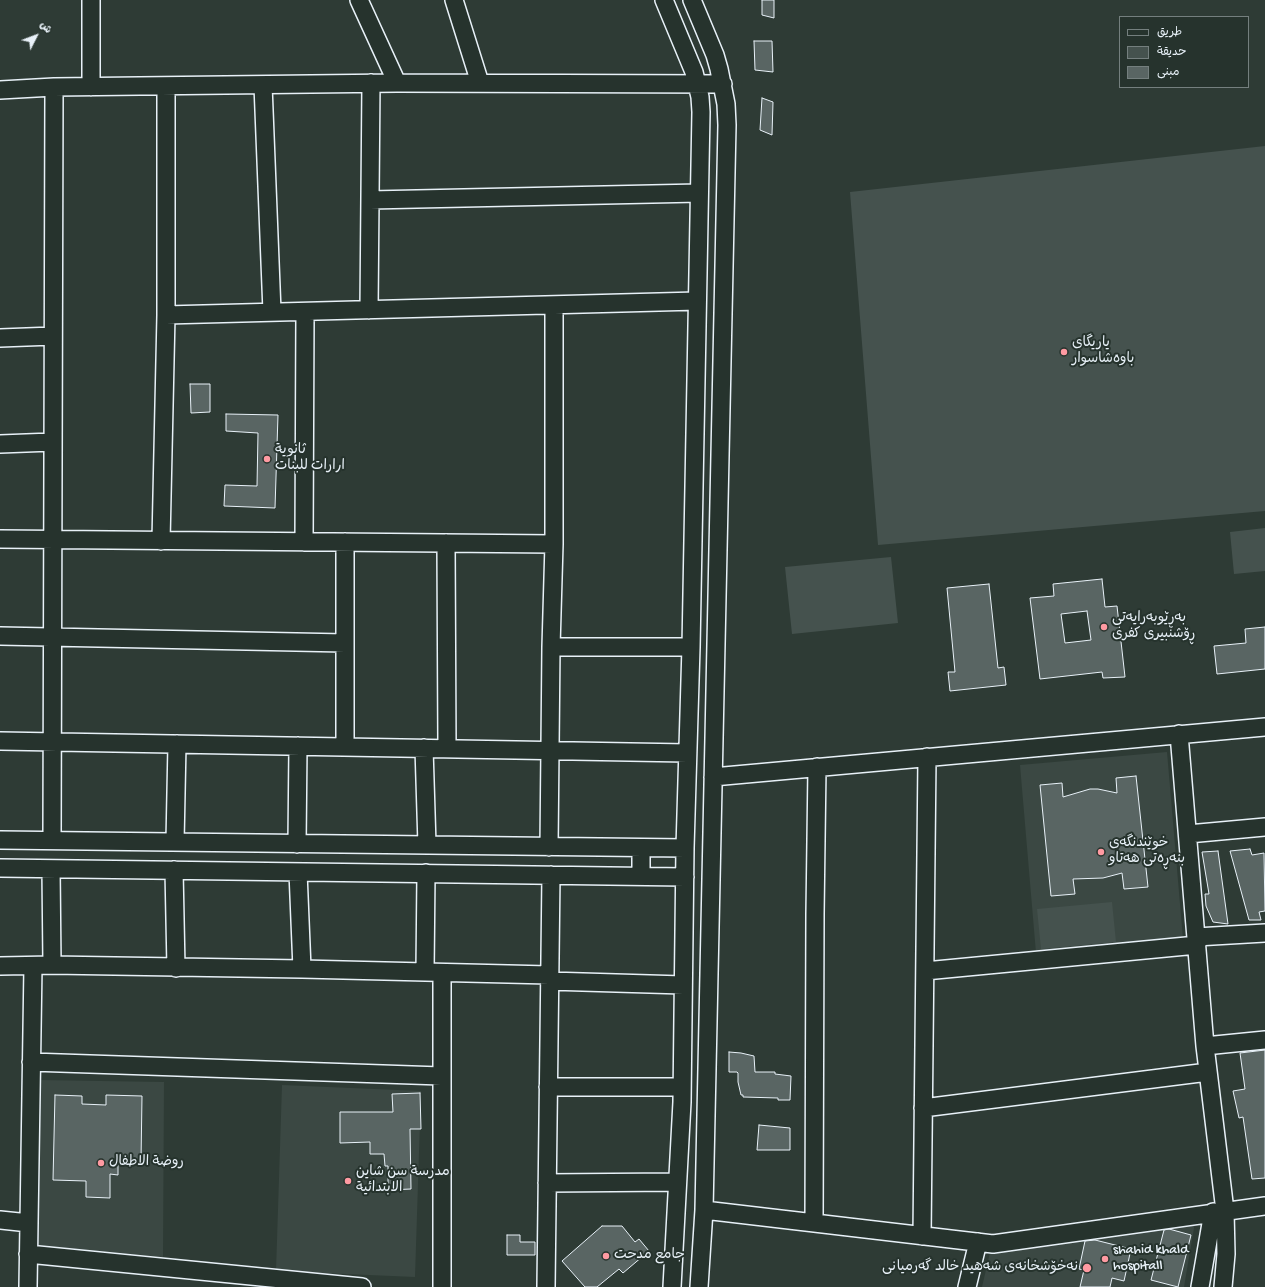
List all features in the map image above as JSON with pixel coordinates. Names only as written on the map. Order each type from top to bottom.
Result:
[{"type":"street","points":[[91,0],[91,88]]},
{"type":"street","points":[[360,0],[397,83]]},
{"type":"street","points":[[454,0],[480,83]]},
{"type":"street","points":[[664,0],[690,61],[697,83],[700,112],[691,647],[685,848],[682,1087],[672,1287]]},
{"type":"street","points":[[692,0],[715,55],[723,84],[726,104],[714,777],[704,1210],[699,1287]]},
{"type":"street","points":[[369,310],[371,83]]},
{"type":"street","points":[[0,90],[54,87],[91,88],[371,83],[723,84]]},
{"type":"street","points":[[263,84],[272,312]]},
{"type":"street","points":[[161,540],[166,315],[166,86]]},
{"type":"street","points":[[52,840],[51,742],[54,87]]},
{"type":"street","points":[[370,200],[699,194]]},
{"type":"street","points":[[166,315],[697,301]]},
{"type":"street","points":[[549,847],[551,648],[554,544],[554,305]]},
{"type":"street","points":[[304,542],[305,312]]},
{"type":"street","points":[[0,338],[53,336]]},
{"type":"street","points":[[0,444],[52,442]]},
{"type":"street","points":[[0,539],[554,544]]},
{"type":"street","points":[[344,747],[345,542]]},
{"type":"street","points":[[446,543],[447,749]]},
{"type":"street","points":[[0,636],[345,643]]},
{"type":"street","points":[[551,648],[691,647]]},
{"type":"street","points":[[689,711],[715,712]]},
{"type":"street","points":[[714,777],[1265,727]]},
{"type":"street","points":[[1179,734],[1219,1212],[1226,1254],[1223,1287]]},
{"type":"street","points":[[0,741],[687,753]]},
{"type":"street","points":[[175,842],[177,744]]},
{"type":"street","points":[[297,844],[298,746]]},
{"type":"street","points":[[424,748],[427,845]]},
{"type":"street","points":[[922,1236],[927,757]]},
{"type":"street","points":[[814,1222],[817,767]]},
{"type":"street","points":[[1188,834],[1265,827]]},
{"type":"street","points":[[0,840],[685,848]]},
{"type":"street","points":[[641,876],[642,848]]},
{"type":"street","points":[[0,868],[685,877]]},
{"type":"street","points":[[51,869],[52,965]]},
{"type":"street","points":[[174,870],[176,968]]},
{"type":"street","points":[[298,872],[302,969]]},
{"type":"street","points":[[426,873],[441,1076],[442,1287]]},
{"type":"street","points":[[546,1287],[551,875]]},
{"type":"street","points":[[925,971],[1265,933]]},
{"type":"street","points":[[685,937],[710,937]]},
{"type":"street","points":[[0,966],[52,965],[433,972],[683,985]]},
{"type":"street","points":[[28,1287],[33,966]]},
{"type":"street","points":[[1205,1046],[1265,1040]]},
{"type":"street","points":[[31,1062],[441,1076]]},
{"type":"street","points":[[923,1108],[1208,1072]]},
{"type":"street","points":[[548,1087],[682,1087]]},
{"type":"street","points":[[547,1183],[677,1182]]},
{"type":"street","points":[[704,1210],[993,1244],[1265,1206]]},
{"type":"street","points":[[1200,1287],[1219,1212]]},
{"type":"street","points":[[0,1220],[29,1223]]},
{"type":"street","points":[[967,1287],[978,1242]]},
{"type":"street","points":[[28,1254],[362,1287]]},
{"type":"shaded area","name":"خوێندنگەی بنەڕەتی هەتاو","points":[[1167,752],[1183,939],[1036,953],[1020,765]]},
{"type":"shaded area","name":"روضة الاطفال","points":[[39,1080],[164,1082],[163,1257],[37,1245]]},
{"type":"shaded area","name":"مدرسة سن شاين الابتدائية","points":[[282,1085],[421,1091],[415,1277],[276,1271]]},
{"type":"shaded area","name":"نەخۆشخانەی شەهید خالد گەرمیانی","points":[[1195,1222],[1184,1287],[982,1287],[991,1248]]},
{"type":"green space","name":"یاریگای باوەشاسوار","points":[[1265,146],[1265,511],[878,545],[850,192]]},
{"type":"green space","points":[[1265,528],[1265,571],[1234,574],[1230,532]]},
{"type":"green space","points":[[891,557],[898,623],[792,634],[785,567]]},
{"type":"green space","points":[[1112,902],[1116,942],[1041,949],[1037,909]]},
{"type":"building","points":[[762,0],[774,0],[774,18],[762,15]]},
{"type":"building","points":[[754,41],[772,41],[773,72],[755,70]]},
{"type":"building","points":[[762,98],[773,102],[772,135],[760,130]]},
{"type":"building","points":[[190,384],[210,384],[210,412],[191,413]]},
{"type":"building","name":"ثانوية ارارات للبنات","points":[[226,414],[278,415],[275,508],[224,506],[225,485],[257,486],[258,433],[226,431]]},
{"type":"building","name":"بەڕێوبەرایەتی ڕۆشنبیری کفری","points":[[1102,579],[1105,607],[1117,606],[1125,677],[1103,678],[1102,672],[1040,679],[1030,598],[1054,596],[1053,584]],"holes":[[[1087,611],[1091,640],[1065,643],[1061,614]]]},
{"type":"building","points":[[989,584],[998,668],[1004,667],[1006,685],[950,691],[948,672],[955,672],[947,588]]},
{"type":"building","points":[[1265,627],[1265,669],[1217,674],[1214,646],[1246,643],[1245,629]]},
{"type":"building","points":[[1136,776],[1148,887],[1124,889],[1122,873],[1103,878],[1073,879],[1075,894],[1051,896],[1040,785],[1062,783],[1063,797],[1090,789],[1117,793],[1116,778]]},
{"type":"building","points":[[1250,849],[1252,855],[1264,853],[1265,911],[1259,912],[1261,920],[1249,920],[1230,851]]},
{"type":"building","points":[[1218,851],[1228,924],[1213,922],[1206,906],[1205,894],[1209,894],[1202,852]]},
{"type":"building","points":[[1265,1050],[1265,1178],[1252,1179],[1243,1117],[1239,1118],[1233,1091],[1245,1089],[1240,1053]]},
{"type":"building","points":[[729,1052],[754,1056],[755,1072],[775,1072],[775,1074],[791,1076],[790,1100],[778,1100],[778,1098],[743,1097],[743,1095],[741,1095],[738,1082],[738,1073],[729,1072]]},
{"type":"building","points":[[420,1093],[421,1129],[410,1129],[411,1189],[388,1190],[388,1166],[385,1166],[384,1154],[370,1154],[370,1142],[340,1143],[340,1112],[393,1112],[392,1094]]},
{"type":"building","points":[[55,1095],[82,1096],[82,1104],[106,1105],[106,1095],[142,1096],[141,1161],[118,1160],[118,1175],[110,1174],[110,1198],[86,1197],[86,1181],[53,1180]]},
{"type":"building","points":[[759,1125],[790,1128],[790,1150],[757,1150]]},
{"type":"building","name":"جامع مدحت","points":[[602,1226],[622,1226],[635,1242],[639,1239],[649,1251],[623,1273],[619,1269],[597,1287],[585,1287],[562,1261]]},
{"type":"building","points":[[1169,1229],[1191,1235],[1178,1287],[1151,1280],[1164,1230]]},
{"type":"building","points":[[507,1235],[520,1235],[520,1242],[535,1242],[535,1255],[507,1255]]},
{"type":"building","name":"shahid khald hospitall","points":[[1095,1240],[1131,1249],[1124,1281],[1112,1278],[1110,1287],[1080,1287],[1084,1270],[1079,1269],[1085,1241]]},
{"type":"place","name":"یاریگای باوەشاسوار","points":[[1064,352]]},
{"type":"place","name":"ثانوية ارارات للبنات","points":[[267,459]]},
{"type":"place","name":"بەڕێوبەرایەتی ڕۆشنبیری کفری","points":[[1104,627]]},
{"type":"place","name":"خوێندنگەی بنەڕەتی هەتاو","points":[[1101,852]]},
{"type":"place","name":"روضة الاطفال","points":[[101,1163]]},
{"type":"place","name":"مدرسة سن شاين الابتدائية","points":[[348,1181]]},
{"type":"place","name":"جامع مدحت","points":[[606,1256]]},
{"type":"place","name":"shahid khald hospitall","points":[[1105,1259]]},
{"type":"place","name":"نەخۆشخانەی شەهید خالد گەرمیانی","points":[[1087,1268]]}]
